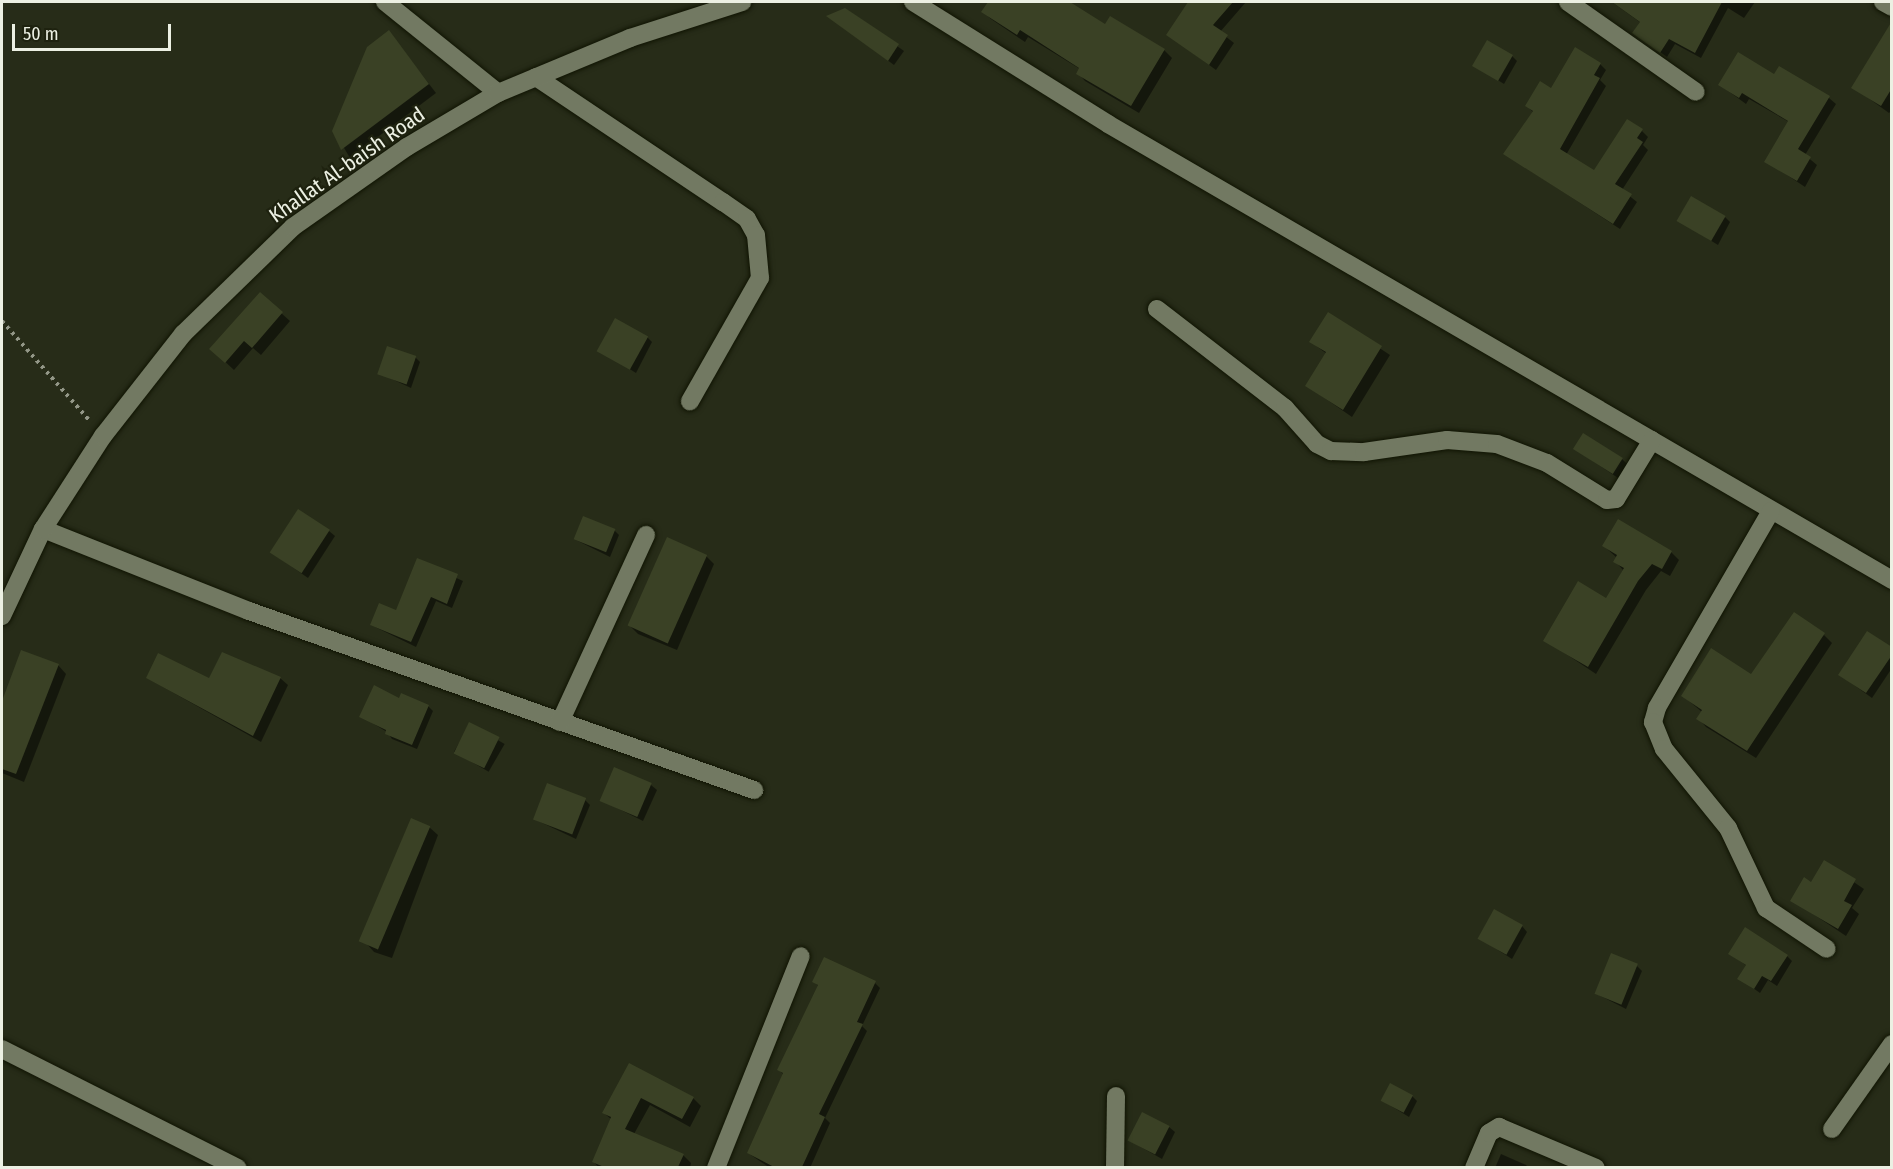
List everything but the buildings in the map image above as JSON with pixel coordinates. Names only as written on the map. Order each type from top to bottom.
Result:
[{"type":"street","points":[[385,2],[498,93]]},
{"type":"street","name":"Khallat Al-baish Road","points":[[2,616],[43,529],[103,436],[183,334],[293,227],[407,147],[498,93],[630,38],[742,2]]},
{"type":"street","points":[[913,2],[1107,124],[1892,580]]},
{"type":"street","points":[[1568,2],[1696,92]]},
{"type":"street","points":[[1883,2],[1892,7]]},
{"type":"street","points":[[536,77],[747,219],[756,235],[760,278],[690,400]]},
{"type":"street","points":[[1157,309],[1285,408],[1317,444],[1331,451],[1364,452],[1447,440],[1497,444],[1547,463],[1607,500],[1616,499],[1652,440]]},
{"type":"street","points":[[1771,511],[1657,708],[1653,722],[1664,749],[1728,828],[1766,908],[1827,949]]},
{"type":"street","points":[[43,529],[249,611],[754,790]]},
{"type":"street","points":[[560,722],[646,535]]},
{"type":"street","points":[[716,1167],[801,956]]},
{"type":"street","points":[[1832,1129],[1892,1044]]},
{"type":"street","points":[[2,1049],[238,1167]]},
{"type":"street","points":[[1115,1167],[1116,1096]]},
{"type":"street","points":[[1474,1167],[1489,1134],[1498,1127],[1596,1167]]},
{"type":"path","points":[[2,321],[103,436]]}]
